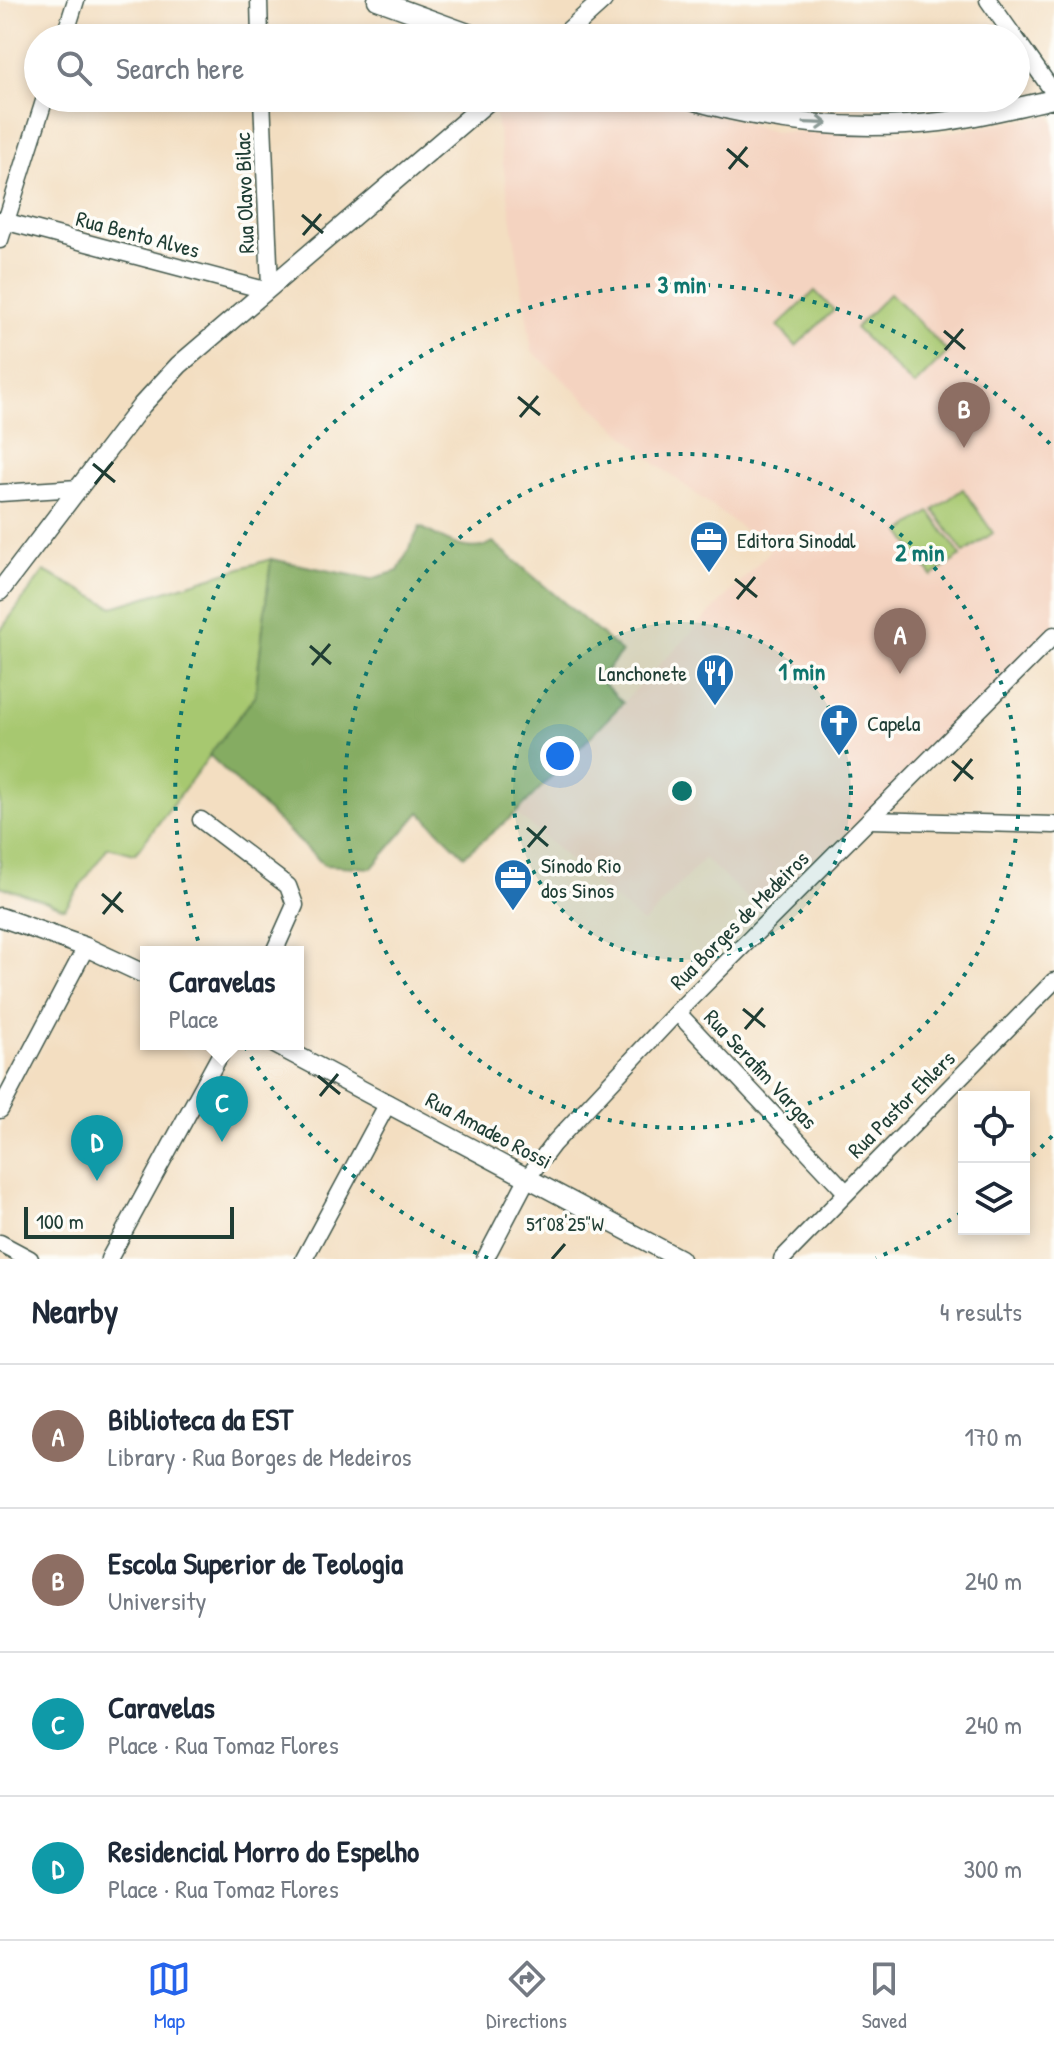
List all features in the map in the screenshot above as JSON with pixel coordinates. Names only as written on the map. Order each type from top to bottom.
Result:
[{"type":"street","points":[[68,24],[76,0]]},
{"type":"street","points":[[259,0],[260,24]]},
{"type":"street","points":[[377,0],[443,24]]},
{"type":"street","points":[[576,24],[603,0]]},
{"type":"street","points":[[988,0],[1005,24]]},
{"type":"street","points":[[1030,59],[1054,93]]},
{"type":"street","points":[[1030,104],[1054,99]]},
{"type":"street","points":[[0,240],[3,221],[40,112]]},
{"type":"street","name":"Rua Olavo Bilac","points":[[262,112],[268,288]]},
{"type":"street","points":[[0,591],[142,405],[179,365],[475,112]]},
{"type":"street","points":[[730,112],[811,124],[938,122],[988,112]]},
{"type":"street","name":"Rua Bento Alves","points":[[3,221],[268,288]]},
{"type":"street","points":[[0,493],[78,488]]},
{"type":"street","name":"Rua Borges de Medeiros","points":[[485,1259],[528,1177],[553,1144],[677,1012],[1054,635]]},
{"type":"street","points":[[201,820],[288,886],[293,894],[291,919],[277,946]]},
{"type":"street","points":[[870,820],[1054,825]]},
{"type":"street","points":[[0,917],[86,947],[140,972]]},
{"type":"street","points":[[0,1110],[86,947]]},
{"type":"street","name":"Rua Pastor Ehlers","points":[[782,1259],[845,1191],[1054,981]]},
{"type":"street","name":"Rua Serafim Vargas","points":[[677,1012],[845,1191]]},
{"type":"street","points":[[109,1259],[223,1050]]},
{"type":"street","name":"Rua Amadeo Rossi","points":[[286,1050],[680,1259]]},
{"type":"street","points":[[304,1259],[388,1103]]},
{"type":"street","points":[[0,1243],[30,1259]]},
{"type":"shaded area","points":[[495,112],[709,112],[774,132],[932,135],[1049,116],[1054,123],[1054,628],[764,915],[704,858],[643,924],[516,813],[771,550],[656,464],[532,351]]},
{"type":"green space","points":[[815,291],[834,310],[796,346],[778,326]]},
{"type":"green space","points":[[890,293],[948,352],[914,386],[855,328]]},
{"type":"green space","points":[[963,489],[993,533],[964,553],[934,510]]},
{"type":"green space","points":[[930,512],[961,556],[932,576],[901,532]]},
{"type":"green space","points":[[420,527],[465,547],[474,548],[493,542],[622,652],[599,679],[623,703],[516,813],[464,856],[420,812],[372,868],[324,865],[209,755],[255,696],[271,559],[371,579],[398,571]]},
{"type":"green space","points":[[271,559],[255,696],[135,854],[108,847],[65,908],[0,886],[0,631],[44,571],[113,607]]},
{"type":"place","name":"Escola Superior de Teologia","points":[[964,448]]},
{"type":"place","name":"Editora Sinodal","points":[[709,574]]},
{"type":"place","name":"Biblioteca da EST","points":[[900,674]]},
{"type":"place","name":"Lanchonete","points":[[715,707]]},
{"type":"place","name":"Capela","points":[[839,757]]},
{"type":"place","name":"Sínodo Rio dos Sinos","points":[[513,912]]},
{"type":"place","name":"Caravelas","points":[[222,1142]]},
{"type":"place","name":"Residencial Morro do Espelho","points":[[97,1181]]}]
